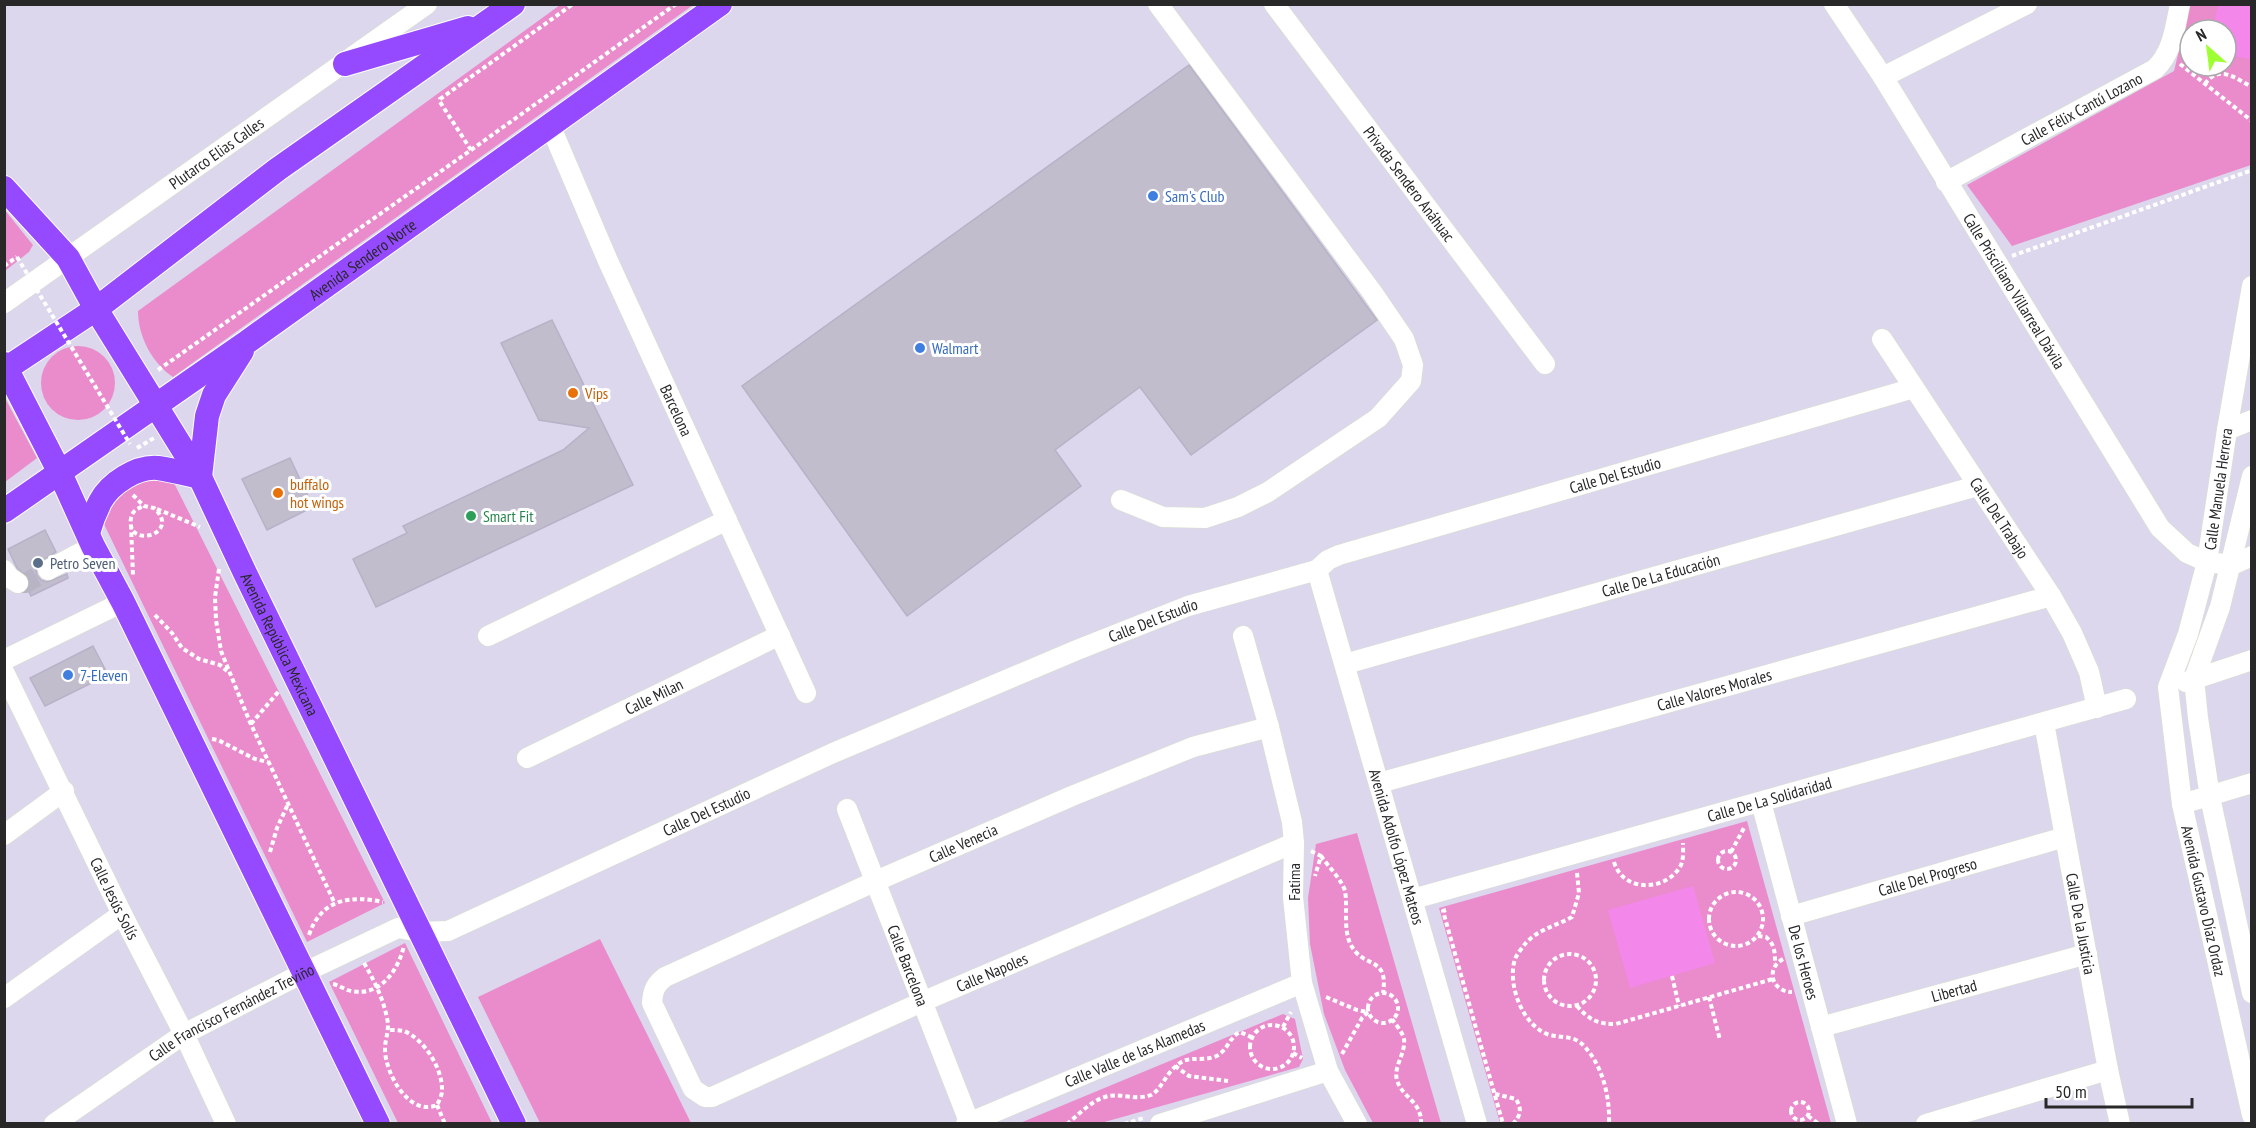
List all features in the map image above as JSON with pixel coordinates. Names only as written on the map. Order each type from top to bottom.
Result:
[{"type":"main road","points":[[378,1124],[60,473],[6,368],[96,309],[278,169],[513,4]]},
{"type":"main road","name":"Avenida Sendero Norte","points":[[4,511],[247,342],[720,4]]},
{"type":"main road","points":[[345,64],[488,22]]},
{"type":"main road","name":"Avenida República Mexicana","points":[[4,188],[68,258],[96,309],[200,477],[416,940],[514,1124]]},
{"type":"main road","points":[[91,540],[101,500],[119,481],[146,469],[159,468],[200,477],[207,416],[214,395],[247,342]]},
{"type":"street","name":"Plutarco Elias Calles","points":[[4,303],[427,4]]},
{"type":"street","points":[[1121,500],[1163,517],[1183,519],[1205,518],[1238,507],[1268,492],[1378,418],[1410,381],[1413,365],[1404,339],[1372,292],[1158,4]]},
{"type":"street","name":"Privada Sendero Anáhuac","points":[[1274,4],[1545,364]]},
{"type":"street","name":"Calle Prisciliano Villarreal Dávila","points":[[1834,4],[1883,77],[2160,528],[2187,553],[2207,562]]},
{"type":"street","points":[[1883,77],[2027,4]]},
{"type":"street","name":"Calle Félix Cantú Lozano","points":[[1946,182],[2155,69],[2165,57],[2170,46],[2180,4]]},
{"type":"street","name":"Barcelona","points":[[550,125],[608,261],[806,693]]},
{"type":"street","name":"Calle Manuela Herrera","points":[[2169,687],[2188,634],[2207,562],[2252,286]]},
{"type":"street","name":"Calle Del Trabajo","points":[[1882,339],[2051,596],[2072,633],[2089,672],[2097,708]]},
{"type":"street","name":"Calle Del Estudio","points":[[416,940],[447,931],[833,753],[1077,650],[1188,606],[1317,570],[1328,560],[1350,551],[1914,388]]},
{"type":"street","points":[[2227,430],[2252,420]]},
{"type":"street","name":"Calle Manuela Herrera","points":[[2194,680],[2215,625],[2232,565],[2252,476]]},
{"type":"street","name":"Calle De La Educación","points":[[1345,664],[1977,486]]},
{"type":"street","points":[[488,636],[727,519]]},
{"type":"street","points":[[48,570],[91,540]]},
{"type":"street","points":[[2207,562],[2232,565],[2252,556]]},
{"type":"street","name":"Avenida Adolfo López Mateos","points":[[1317,570],[1477,1124]]},
{"type":"street","name":"Calle Valores Morales","points":[[1378,783],[2051,596]]},
{"type":"street","points":[[4,660],[123,602]]},
{"type":"street","name":"Calle Milan","points":[[527,758],[780,635]]},
{"type":"street","name":"Fatima","points":[[1243,636],[1269,727],[1292,822],[1293,897],[1302,983],[1328,1071],[1357,1124]]},
{"type":"street","points":[[2169,687],[2252,660]]},
{"type":"street","name":"Calle Jesús Solís","points":[[6,680],[64,791],[226,1124]]},
{"type":"street","name":"Avenida Gustavo Díaz Ordaz","points":[[2194,680],[2210,796],[2243,913],[2252,993]]},
{"type":"street","name":"Avenida Gustavo Díaz Ordaz","points":[[2169,687],[2182,804],[2242,1032],[2252,1115]]},
{"type":"street","name":"Calle De La Solidaridad","points":[[1413,899],[2126,699]]},
{"type":"street","name":"Calle De la Justicia","points":[[2044,723],[2120,1124]]},
{"type":"street","name":"Calle Venecia","points":[[693,1089],[652,1003],[652,992],[656,984],[665,977],[876,881],[1072,796],[1193,747],[1269,727]]},
{"type":"street","points":[[2182,804],[2252,783]]},
{"type":"street","points":[[4,835],[64,791]]},
{"type":"street","name":"De los Heroes","points":[[1761,802],[1847,1124]]},
{"type":"street","name":"Calle Barcelona","points":[[847,809],[924,1001],[969,1123]]},
{"type":"street","name":"Calle Del Progreso","points":[[1791,916],[2065,837]]},
{"type":"street","name":"Calle Napoles","points":[[693,1089],[705,1097],[712,1097],[924,1001],[1294,843]]},
{"type":"street","points":[[4,998],[122,914]]},
{"type":"street","name":"Calle Francisco Fernández Treviño","points":[[54,1124],[184,1034],[305,972],[398,928],[416,940]]},
{"type":"street","name":"Libertad","points":[[1821,1027],[2087,954]]},
{"type":"street","name":"Calle Valle de las Alamedas","points":[[969,1123],[1302,983]]},
{"type":"street","points":[[1926,1124],[2108,1070]]},
{"type":"street","points":[[1153,1120],[1328,1071]]},
{"type":"path","points":[[471,150],[440,99],[573,4]]},
{"type":"path","points":[[142,381],[676,4]]},
{"type":"path","points":[[2172,58],[2252,121]]},
{"type":"path","points":[[2205,84],[2220,72],[2252,87]]},
{"type":"path","points":[[2010,257],[2252,170]]},
{"type":"path","points":[[4,266],[17,257],[130,444]]},
{"type":"path","points":[[133,576],[131,525],[132,515],[139,507],[149,506],[204,528],[199,518]]},
{"type":"path","points":[[131,525],[141,536],[155,534],[162,521],[161,515],[154,508]]},
{"type":"path","points":[[226,572],[220,562],[215,597],[220,651],[251,725],[335,904]]},
{"type":"path","points":[[153,613],[172,633],[182,648],[199,658],[220,665],[229,673]]},
{"type":"path","points":[[251,725],[260,711],[282,687]]},
{"type":"path","points":[[202,738],[218,740],[255,759],[268,762]]},
{"type":"path","points":[[270,862],[274,839],[288,804]]},
{"type":"path","points":[[1735,828],[1745,825]]},
{"type":"path","points":[[1745,825],[1748,837]]},
{"type":"path","points":[[1731,852],[1745,825]]},
{"type":"path","points":[[1671,846],[1693,840]]},
{"type":"path","points":[[1294,843],[1321,855],[1344,889],[1346,925],[1350,944],[1361,957],[1380,968],[1385,977],[1383,993]]},
{"type":"path","points":[[1614,862],[1617,870],[1628,881],[1637,885],[1657,883],[1672,875],[1679,867],[1683,843]]},
{"type":"path","points":[[1725,851],[1731,852],[1736,859],[1735,865],[1728,870],[1722,868],[1718,863],[1718,857],[1725,851]]},
{"type":"path","points":[[1314,882],[1321,855]]},
{"type":"path","points":[[1605,865],[1626,859]]},
{"type":"path","points":[[1586,870],[1576,873],[1580,893],[1572,917],[1536,934],[1515,958],[1513,972],[1520,1006],[1538,1028],[1548,1035],[1565,1036],[1577,1040],[1586,1047],[1609,1096],[1609,1124]]},
{"type":"path","points":[[1758,936],[1764,920],[1762,910],[1752,896],[1744,892],[1735,892],[1718,898],[1709,914],[1709,923],[1717,939],[1725,944],[1743,946],[1758,936],[1766,937],[1775,948],[1776,965]]},
{"type":"path","points":[[384,893],[390,904]]},
{"type":"path","points":[[307,942],[312,925],[327,907],[358,897],[390,904]]},
{"type":"path","points":[[381,908],[390,904]]},
{"type":"path","points":[[1454,908],[1443,911],[1503,1124]]},
{"type":"path","points":[[329,982],[351,991],[367,991],[377,987],[395,971],[401,959],[406,938],[416,940]]},
{"type":"path","points":[[1780,948],[1786,970]]},
{"type":"path","points":[[1577,1006],[1591,996],[1597,980],[1590,963],[1583,957],[1566,954],[1551,962],[1546,969],[1544,986],[1552,1001],[1560,1005],[1577,1006],[1586,1017],[1595,1022],[1616,1024],[1773,979]]},
{"type":"path","points":[[353,966],[372,956]]},
{"type":"path","points":[[1783,959],[1772,971],[1773,979],[1777,987],[1785,992],[1792,992]]},
{"type":"path","points":[[363,960],[384,1006],[389,1030],[385,1049],[386,1060],[396,1083],[404,1095],[416,1104],[430,1108],[437,1105]]},
{"type":"path","points":[[1672,975],[1679,1006]]},
{"type":"path","points":[[1789,981],[1795,1003]]},
{"type":"path","points":[[1325,1005],[1322,993],[1357,1010],[1368,1012],[1377,1022],[1387,1023],[1397,1013],[1397,1004],[1392,996],[1383,993],[1371,999],[1368,1012],[1362,1018],[1341,1056],[1337,1045]]},
{"type":"path","points":[[1709,997],[1720,1040]]},
{"type":"path","points":[[1287,1007],[1293,1008]]},
{"type":"path","points":[[1392,1019],[1404,1038],[1403,1054],[1395,1077],[1421,1114],[1421,1124]]},
{"type":"path","points":[[1276,1025],[1283,1027],[1292,1038],[1293,1053],[1284,1065],[1278,1068],[1263,1067],[1252,1058],[1251,1037],[1262,1027],[1276,1025]]},
{"type":"path","points":[[389,1030],[402,1030],[410,1035],[436,1066],[442,1092],[437,1105],[445,1124]]},
{"type":"path","points":[[1067,1124],[1097,1100],[1106,1096],[1137,1098],[1153,1094],[1175,1066],[1188,1058],[1215,1057],[1227,1048],[1234,1035],[1240,1032],[1251,1037]]},
{"type":"path","points":[[1175,1066],[1190,1076],[1237,1081]]},
{"type":"path","points":[[1258,1075],[1263,1067]]},
{"type":"path","points":[[1494,1094],[1516,1099],[1521,1106],[1520,1117],[1514,1124]]},
{"type":"path","points":[[1797,1102],[1805,1104],[1809,1108],[1808,1116],[1803,1120],[1794,1119],[1791,1113],[1792,1107],[1797,1102]]},
{"type":"path","points":[[1808,1116],[1819,1124]]},
{"type":"path","points":[[1124,1124],[1153,1120]]},
{"type":"shaded area","points":[[560,5],[693,5],[173,377],[165,371],[148,348],[141,330],[138,311]]},
{"type":"shaded area","points":[[2190,5],[2251,5],[2251,165],[2012,246],[1967,185],[2174,71],[2178,54],[2178,78],[2238,78],[2238,18],[2187,18]]},
{"type":"shaded area","points":[[2218,5],[2251,5],[2251,59],[2238,57],[2238,18],[2215,18]]},
{"type":"shaded area","points":[[4,209],[33,245],[29,252],[5,271]]},
{"type":"shaded area","points":[[78,346],[92,349],[104,357],[112,369],[115,383],[112,397],[104,409],[92,417],[78,420],[64,417],[52,409],[44,397],[41,383],[44,369],[52,357],[64,349]]},
{"type":"shaded area","points":[[5,398],[37,458],[4,482]]},
{"type":"shaded area","points":[[165,477],[174,483],[385,903],[307,942],[101,518],[129,482]]},
{"type":"shaded area","points":[[1747,821],[1831,1123],[1500,1123],[1439,908]]},
{"type":"shaded area","points":[[1357,833],[1441,1123],[1373,1123],[1345,1070],[1324,1014],[1310,944],[1308,898],[1316,844]]},
{"type":"shaded area","points":[[1693,886],[1715,963],[1630,988],[1608,910]]},
{"type":"shaded area","points":[[600,939],[691,1123],[540,1123],[478,997]]},
{"type":"shaded area","points":[[405,943],[492,1123],[398,1123],[329,982]]},
{"type":"shaded area","points":[[1283,1014],[1295,1019],[1303,1059],[1299,1067],[1101,1123],[1020,1123]]},
{"type":"building","points":[[1189,65],[1377,320],[1191,455],[1140,387],[1055,450],[1081,486],[907,616],[742,386]]},
{"type":"building","points":[[552,320],[633,485],[376,607],[353,559],[407,533],[403,526],[563,450],[589,428],[539,420],[501,343]]},
{"type":"building","name":"buffalo hot wings","points":[[290,458],[313,507],[267,530],[242,479]]},
{"type":"building","name":"Petro Seven","points":[[45,530],[56,552],[38,563],[37,575],[41,580],[47,582],[67,574],[68,578],[31,596],[28,590],[29,578],[17,568],[8,549]]},
{"type":"building","points":[[93,646],[108,675],[45,706],[30,678]]},
{"type":"tunnel","points":[[18,583],[26,583],[48,570]]},
{"type":"place","name":"Sam's Club","points":[[1153,196]]},
{"type":"place","name":"Walmart","points":[[920,348]]},
{"type":"place","name":"Vips","points":[[573,393]]},
{"type":"place","name":"buffalo hot wings","points":[[278,493]]},
{"type":"place","name":"Smart Fit","points":[[471,516]]},
{"type":"place","name":"Petro Seven","points":[[38,563]]},
{"type":"place","name":"7-Eleven","points":[[68,675]]}]
